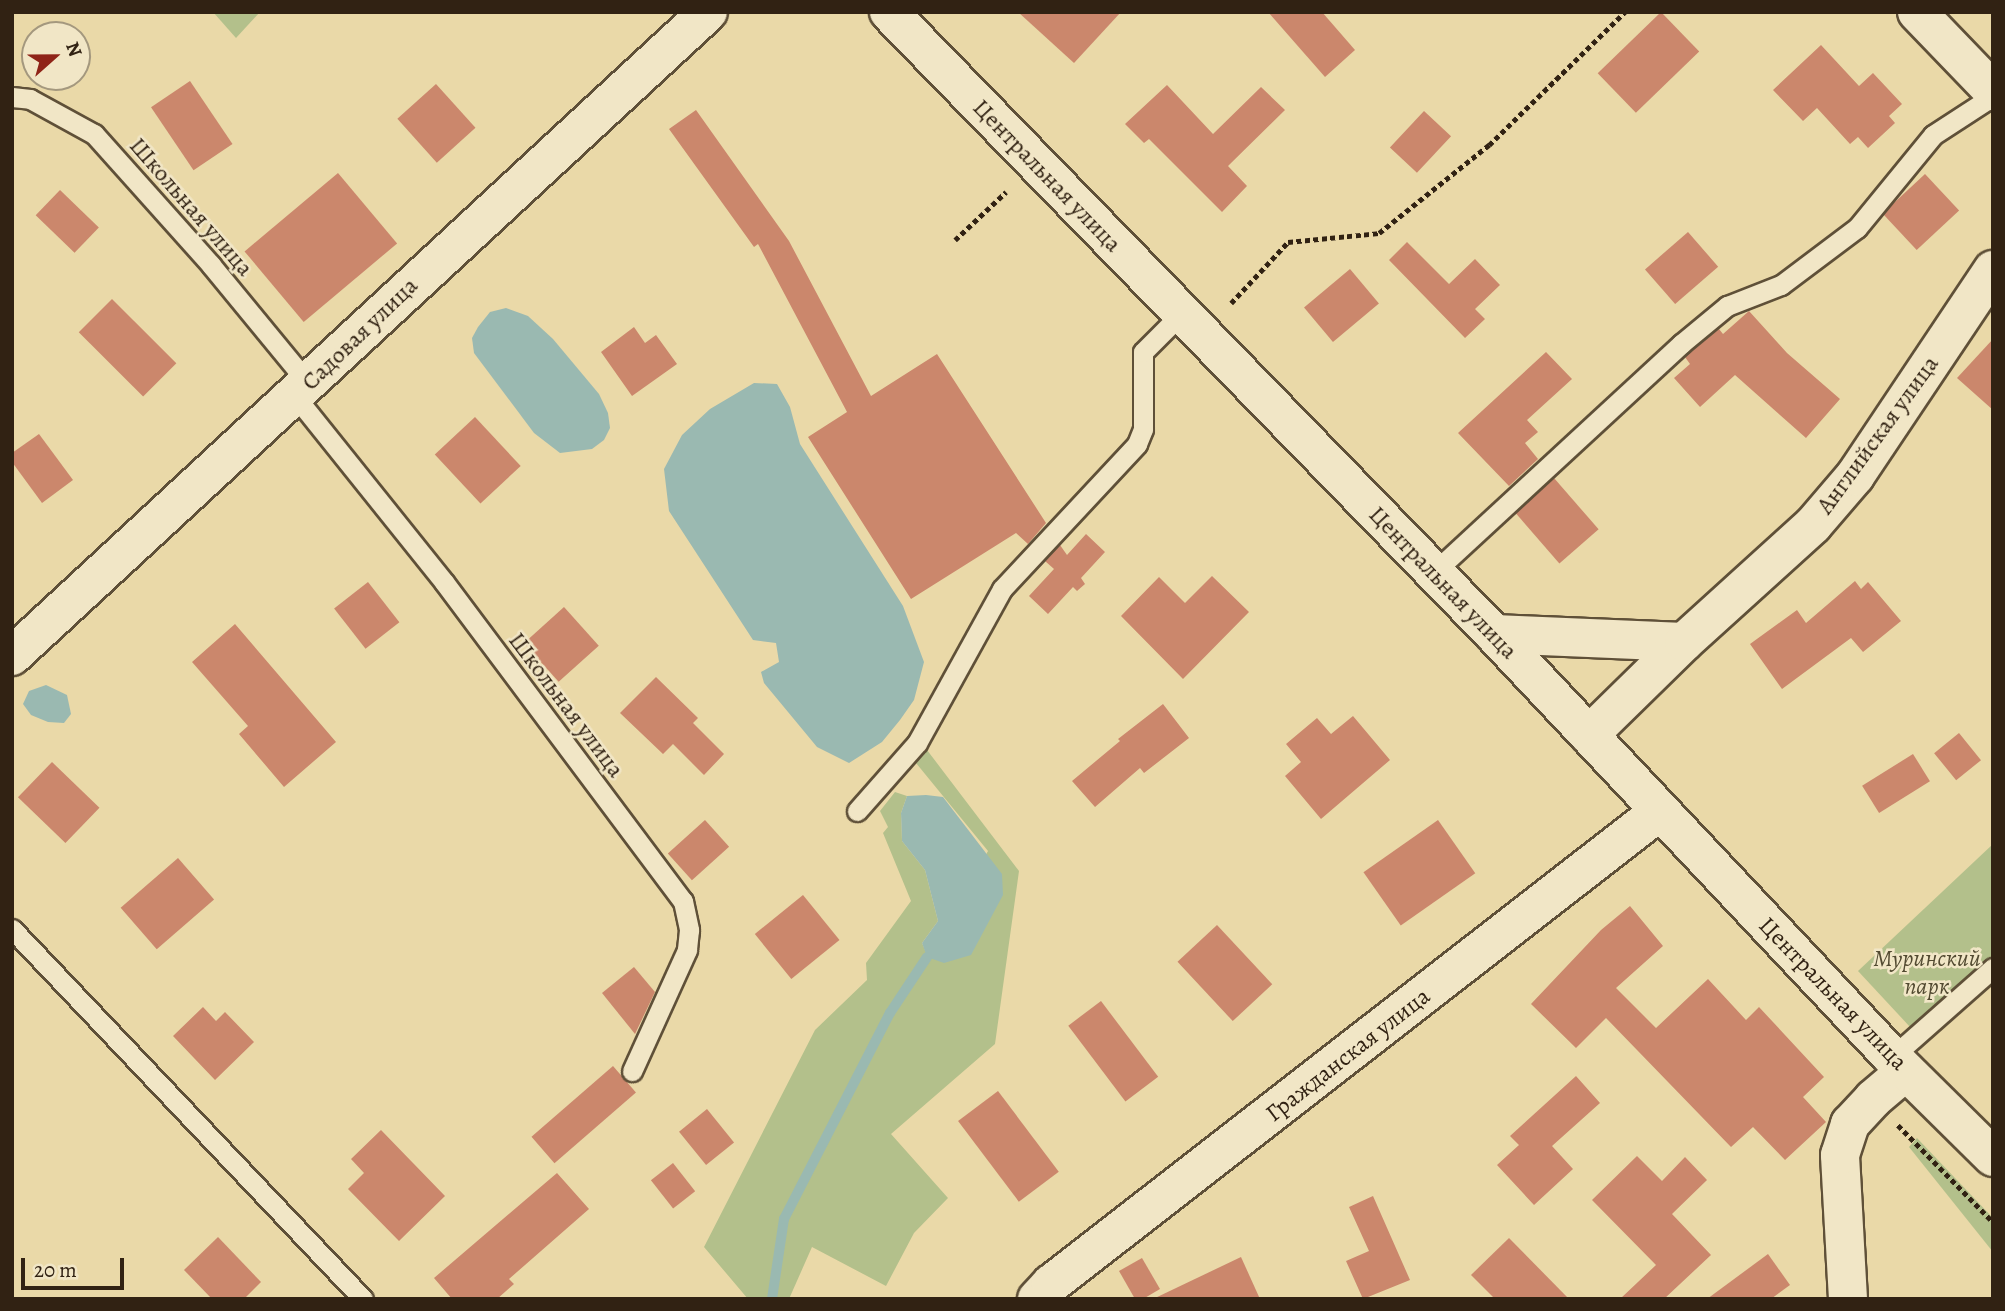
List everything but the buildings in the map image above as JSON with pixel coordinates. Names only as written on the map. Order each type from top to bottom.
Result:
[{"type":"street","name":"Садовая улица","points":[[12,656],[708,12]]},
{"type":"street","name":"Центральная улица","points":[[889,12],[1494,634],[1899,1064],[1993,1157]]},
{"type":"street","points":[[1917,12],[1993,94]]},
{"type":"street","name":"Английская улица","points":[[1589,736],[1684,642],[1813,525],[1855,476],[1993,270]]},
{"type":"street","points":[[1494,634],[1684,642]]},
{"type":"street","name":"Гражданская улица","points":[[1037,1299],[1051,1284],[1660,811]]},
{"type":"street","points":[[1848,1299],[1840,1155],[1850,1124],[1899,1064]]},
{"type":"lane","points":[[1433,573],[1681,344],[1727,306],[1781,285],[1857,228],[1933,135],[1993,94]]},
{"type":"lane","name":"Школьная улица","points":[[12,96],[30,99],[93,134],[211,265],[443,582],[683,901],[689,930],[687,950],[632,1071]]},
{"type":"lane","points":[[857,811],[917,743],[1002,589],[1137,444],[1143,429],[1143,352],[1181,314]]},
{"type":"lane","points":[[12,929],[363,1299]]},
{"type":"lane","points":[[1899,1064],[1993,968]]},
{"type":"path","points":[[1231,303],[1288,242],[1379,233],[1489,145],[1625,12]]},
{"type":"path","points":[[956,240],[1006,192]]},
{"type":"path","points":[[1873,1099],[1993,1222]]},
{"type":"green space","points":[[213,12],[260,12],[236,38]]},
{"type":"green space","points":[[927,750],[1019,871],[995,1044],[891,1134],[948,1198],[914,1233],[886,1286],[812,1247],[789,1299],[748,1299],[704,1247],[815,1030],[867,980],[866,963],[911,901],[883,833],[888,827],[880,811],[895,792],[907,796],[901,813],[902,841],[925,870],[938,921],[922,943],[928,957],[988,851],[916,763]]},
{"type":"green space","name":"Муринский парк","points":[[1993,844],[1993,977],[1924,1042],[1858,971]]},
{"type":"green space","points":[[1917,1138],[1993,1218],[1993,1252],[1909,1147]]},
{"type":"water","points":[[506,308],[528,316],[553,339],[599,394],[608,413],[610,428],[604,440],[592,449],[560,453],[534,433],[474,353],[472,338],[478,327],[490,312]]},
{"type":"water","points":[[754,383],[777,384],[790,407],[800,444],[903,606],[924,662],[914,700],[900,720],[882,742],[849,763],[817,747],[764,683],[761,672],[779,662],[776,643],[753,640],[669,511],[664,469],[682,435],[710,409]]},
{"type":"water","points":[[46,685],[67,695],[71,714],[64,723],[48,722],[31,715],[23,704],[29,691]]},
{"type":"water","points":[[907,796],[943,797],[1002,874],[1003,895],[971,955],[944,963],[927,957],[922,943],[938,921],[925,870],[902,841],[901,813]]},
{"type":"waterway","points":[[772,1299],[784,1219],[890,1013],[927,957]]}]
